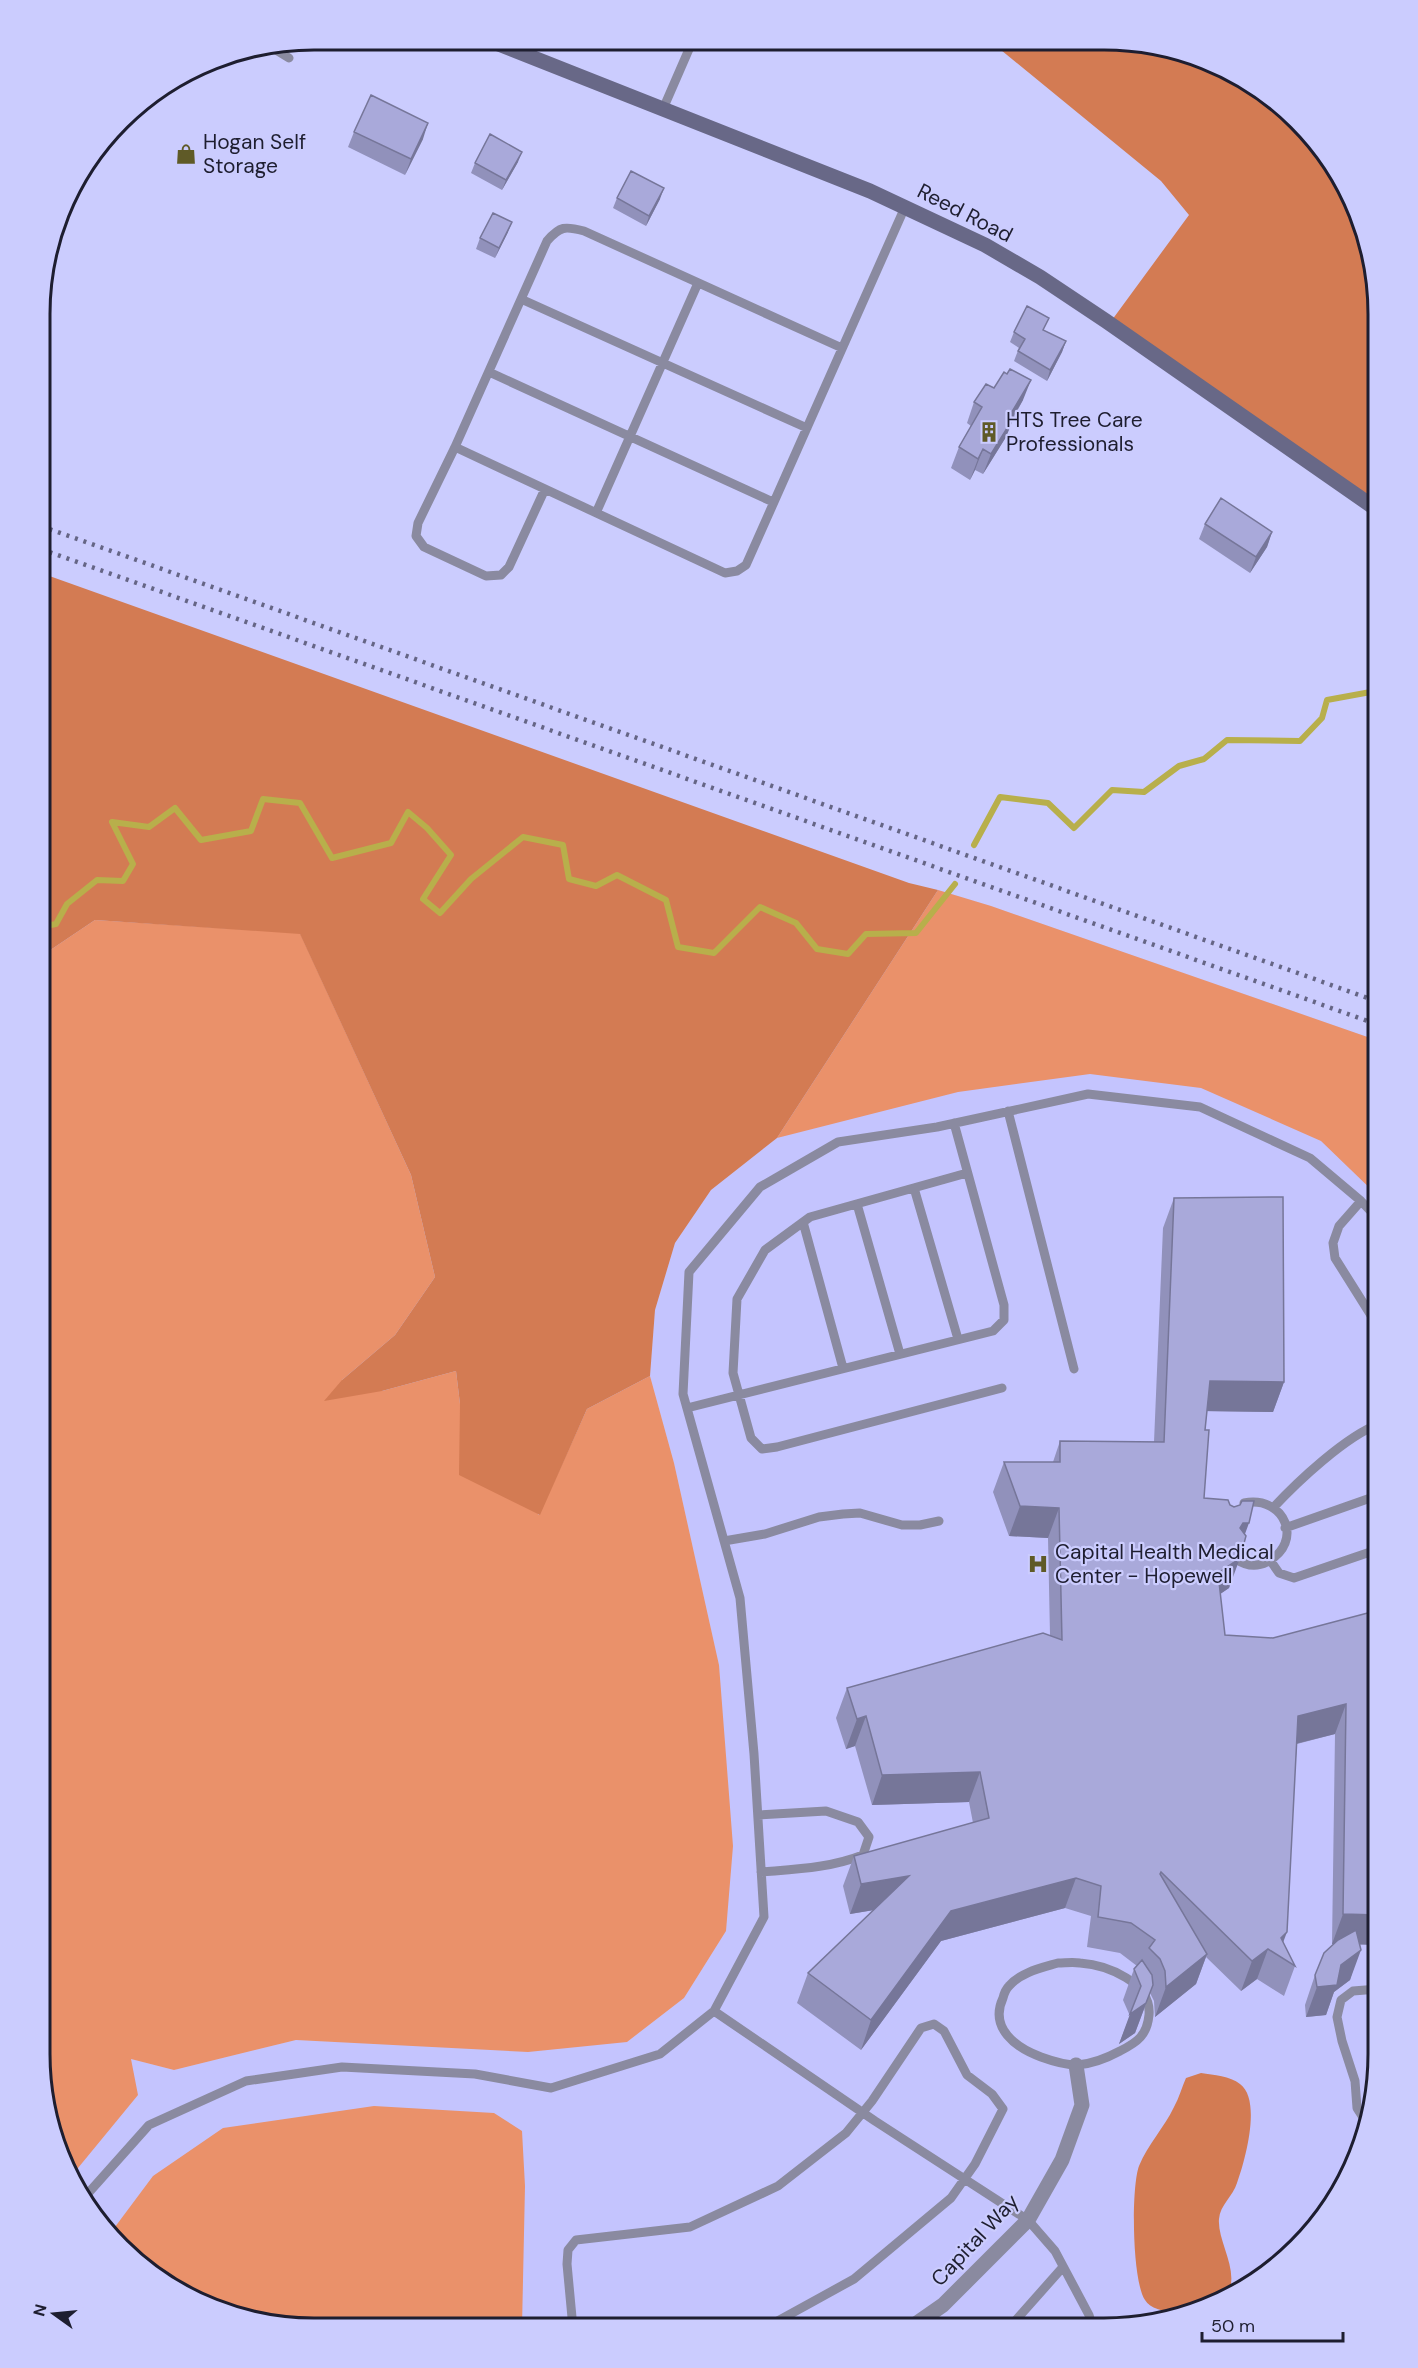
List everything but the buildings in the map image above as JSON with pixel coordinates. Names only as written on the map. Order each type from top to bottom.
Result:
[{"type":"street","name":"Reed Road","points":[[514,50],[905,207],[985,245],[1040,277],[1106,321],[1368,504]]},
{"type":"street","name":"Capital Way","points":[[923,2319],[943,2305],[1028,2220],[1062,2160],[1082,2105],[1076,2065]]},
{"type":"lane","points":[[663,109],[689,50]]},
{"type":"lane","points":[[278,52],[289,58]]},
{"type":"lane","points":[[455,447],[725,573],[736,571],[746,565],[905,207]]},
{"type":"lane","points":[[545,489],[509,567],[501,575],[486,576],[476,572],[424,547],[416,536],[418,523],[455,447],[547,241],[556,231],[568,227],[584,231],[842,348]]},
{"type":"lane","points":[[596,513],[698,283]]},
{"type":"lane","points":[[521,299],[807,428]]},
{"type":"lane","points":[[489,372],[773,502]]},
{"type":"lane","points":[[89,2193],[148,2125],[246,2081],[342,2067],[475,2074],[551,2088],[660,2054],[714,2011],[764,1917],[740,1598],[683,1394],[689,1272],[760,1186],[838,1142],[954,1123],[1088,1094],[1200,1107],[1310,1158],[1368,1208]]},
{"type":"lane","points":[[1008,1111],[1074,1369]]},
{"type":"lane","points":[[687,1408],[993,1331],[1004,1320],[1004,1305],[954,1123]]},
{"type":"lane","points":[[967,1173],[810,1217],[765,1250],[737,1299],[733,1373],[751,1438],[762,1449],[777,1448],[1002,1388]]},
{"type":"lane","points":[[914,1188],[958,1340]]},
{"type":"lane","points":[[1361,1201],[1339,1226],[1333,1243],[1335,1257],[1368,1310]]},
{"type":"lane","points":[[857,1204],[900,1354]]},
{"type":"lane","points":[[803,1222],[843,1368]]},
{"type":"lane","points":[[1273,1508],[1296,1483],[1331,1455],[1368,1432]]},
{"type":"lane","points":[[1285,1528],[1368,1499]]},
{"type":"lane","points":[[1234,1509],[1243,1503],[1264,1502],[1280,1512],[1287,1538],[1279,1556],[1261,1565],[1250,1565],[1236,1559]]},
{"type":"lane","points":[[724,1541],[765,1534],[819,1517],[843,1514],[860,1513],[902,1525],[920,1525],[939,1521]]},
{"type":"lane","points":[[1270,1560],[1279,1573],[1294,1578],[1368,1552]]},
{"type":"lane","points":[[758,1815],[826,1811],[858,1822],[869,1837],[863,1855],[843,1863],[813,1869],[761,1872]]},
{"type":"lane","points":[[1058,1963],[1081,1963],[1102,1967],[1142,1988],[1150,2003],[1148,2028],[1133,2045],[1104,2059],[1076,2065],[1052,2061],[1027,2052],[1008,2038],[999,2024],[999,2005],[1008,1987],[1018,1978],[1036,1969],[1058,1963]]},
{"type":"lane","points":[[1361,2115],[1357,2108],[1355,2081],[1337,2018],[1341,2000],[1353,1991],[1368,1990]]},
{"type":"lane","points":[[714,2011],[863,2113],[1028,2220],[1055,2251],[1090,2319]]},
{"type":"lane","points":[[572,2319],[567,2264],[568,2250],[576,2240],[690,2227],[778,2186],[846,2133],[863,2113],[921,2028],[934,2024],[944,2031],[968,2075],[992,2094],[1004,2109],[965,2180],[951,2198],[854,2279],[781,2319]]},
{"type":"lane","points":[[1017,2319],[1063,2267]]},
{"type":"shaded area","points":[[1001,50],[1122,50],[1173,58],[1237,85],[1279,115],[1303,139],[1333,181],[1360,245],[1368,296],[1368,496],[1112,320],[1189,215],[1161,181]]},
{"type":"shaded area","points":[[50,576],[909,883],[938,890],[777,1138],[711,1190],[675,1243],[655,1310],[650,1376],[587,1409],[540,1515],[459,1475],[460,1404],[456,1371],[382,1391],[324,1401],[342,1380],[395,1335],[435,1277],[411,1175],[300,934],[95,920],[50,950]]},
{"type":"shaded area","name":"Capital Health Medical Center - Hopewell","points":[[938,890],[991,906],[1368,1037],[1368,2072],[1360,2123],[1333,2187],[1303,2229],[1279,2253],[1237,2283],[1173,2310],[1122,2318],[313,2319],[245,2310],[181,2283],[139,2253],[115,2229],[94,2201],[76,2169],[131,2059],[174,2070],[296,2040],[406,2045],[627,2042],[684,1998],[726,1931],[719,1665],[674,1463],[650,1376],[655,1310],[675,1243],[711,1190],[777,1138]]},
{"type":"shaded area","points":[[938,890],[991,906],[1368,1037],[1368,1186],[1321,1141],[1201,1088],[1090,1074],[958,1092],[777,1138]]},
{"type":"shaded area","points":[[95,920],[300,933],[411,1175],[435,1277],[395,1335],[342,1380],[382,1391],[456,1371],[460,1404],[539,1515],[587,1409],[650,1376],[674,1463],[719,1665],[733,1846],[726,1931],[684,1998],[627,2042],[528,2052],[296,2040],[174,2070],[131,2059],[138,2095],[77,2170],[58,2123],[50,2072],[50,950]]},
{"type":"shaded area","points":[[1201,2073],[1222,2076],[1240,2084],[1247,2092],[1250,2103],[1250,2131],[1235,2188],[1222,2209],[1219,2219],[1219,2228],[1230,2269],[1230,2286],[1189,2305],[1166,2311],[1150,2306],[1145,2300],[1137,2274],[1134,2234],[1136,2177],[1151,2143],[1170,2115],[1186,2078]]},
{"type":"shaded area","points":[[374,2106],[494,2113],[522,2131],[525,2186],[522,2319],[296,2318],[245,2310],[181,2283],[139,2253],[114,2228],[153,2176],[223,2128]]},
{"type":"waterway","points":[[974,845],[1000,797],[1048,803],[1074,828],[1112,790],[1144,792],[1179,766],[1204,759],[1227,740],[1300,741],[1322,718],[1327,700],[1368,692]]},
{"type":"waterway","points":[[50,925],[56,924],[67,904],[97,880],[123,881],[133,864],[112,822],[149,827],[175,808],[201,840],[251,831],[263,799],[300,803],[332,858],[391,843],[408,812],[427,828],[451,855],[423,899],[440,913],[471,879],[523,837],[563,845],[569,879],[596,886],[617,875],[666,900],[678,947],[714,953],[760,907],[796,923],[817,949],[848,954],[866,934],[916,933],[955,884]]},
{"type":"railway","points":[[50,529],[1368,998]]},
{"type":"railway","points":[[50,552],[1368,1021]]},
{"type":"place","name":"Hogan Self Storage","points":[[186,154]]},
{"type":"place","name":"HTS Tree Care Professionals","points":[[989,432]]},
{"type":"place","name":"Capital Health Medical Center - Hopewell","points":[[1038,1564]]}]
